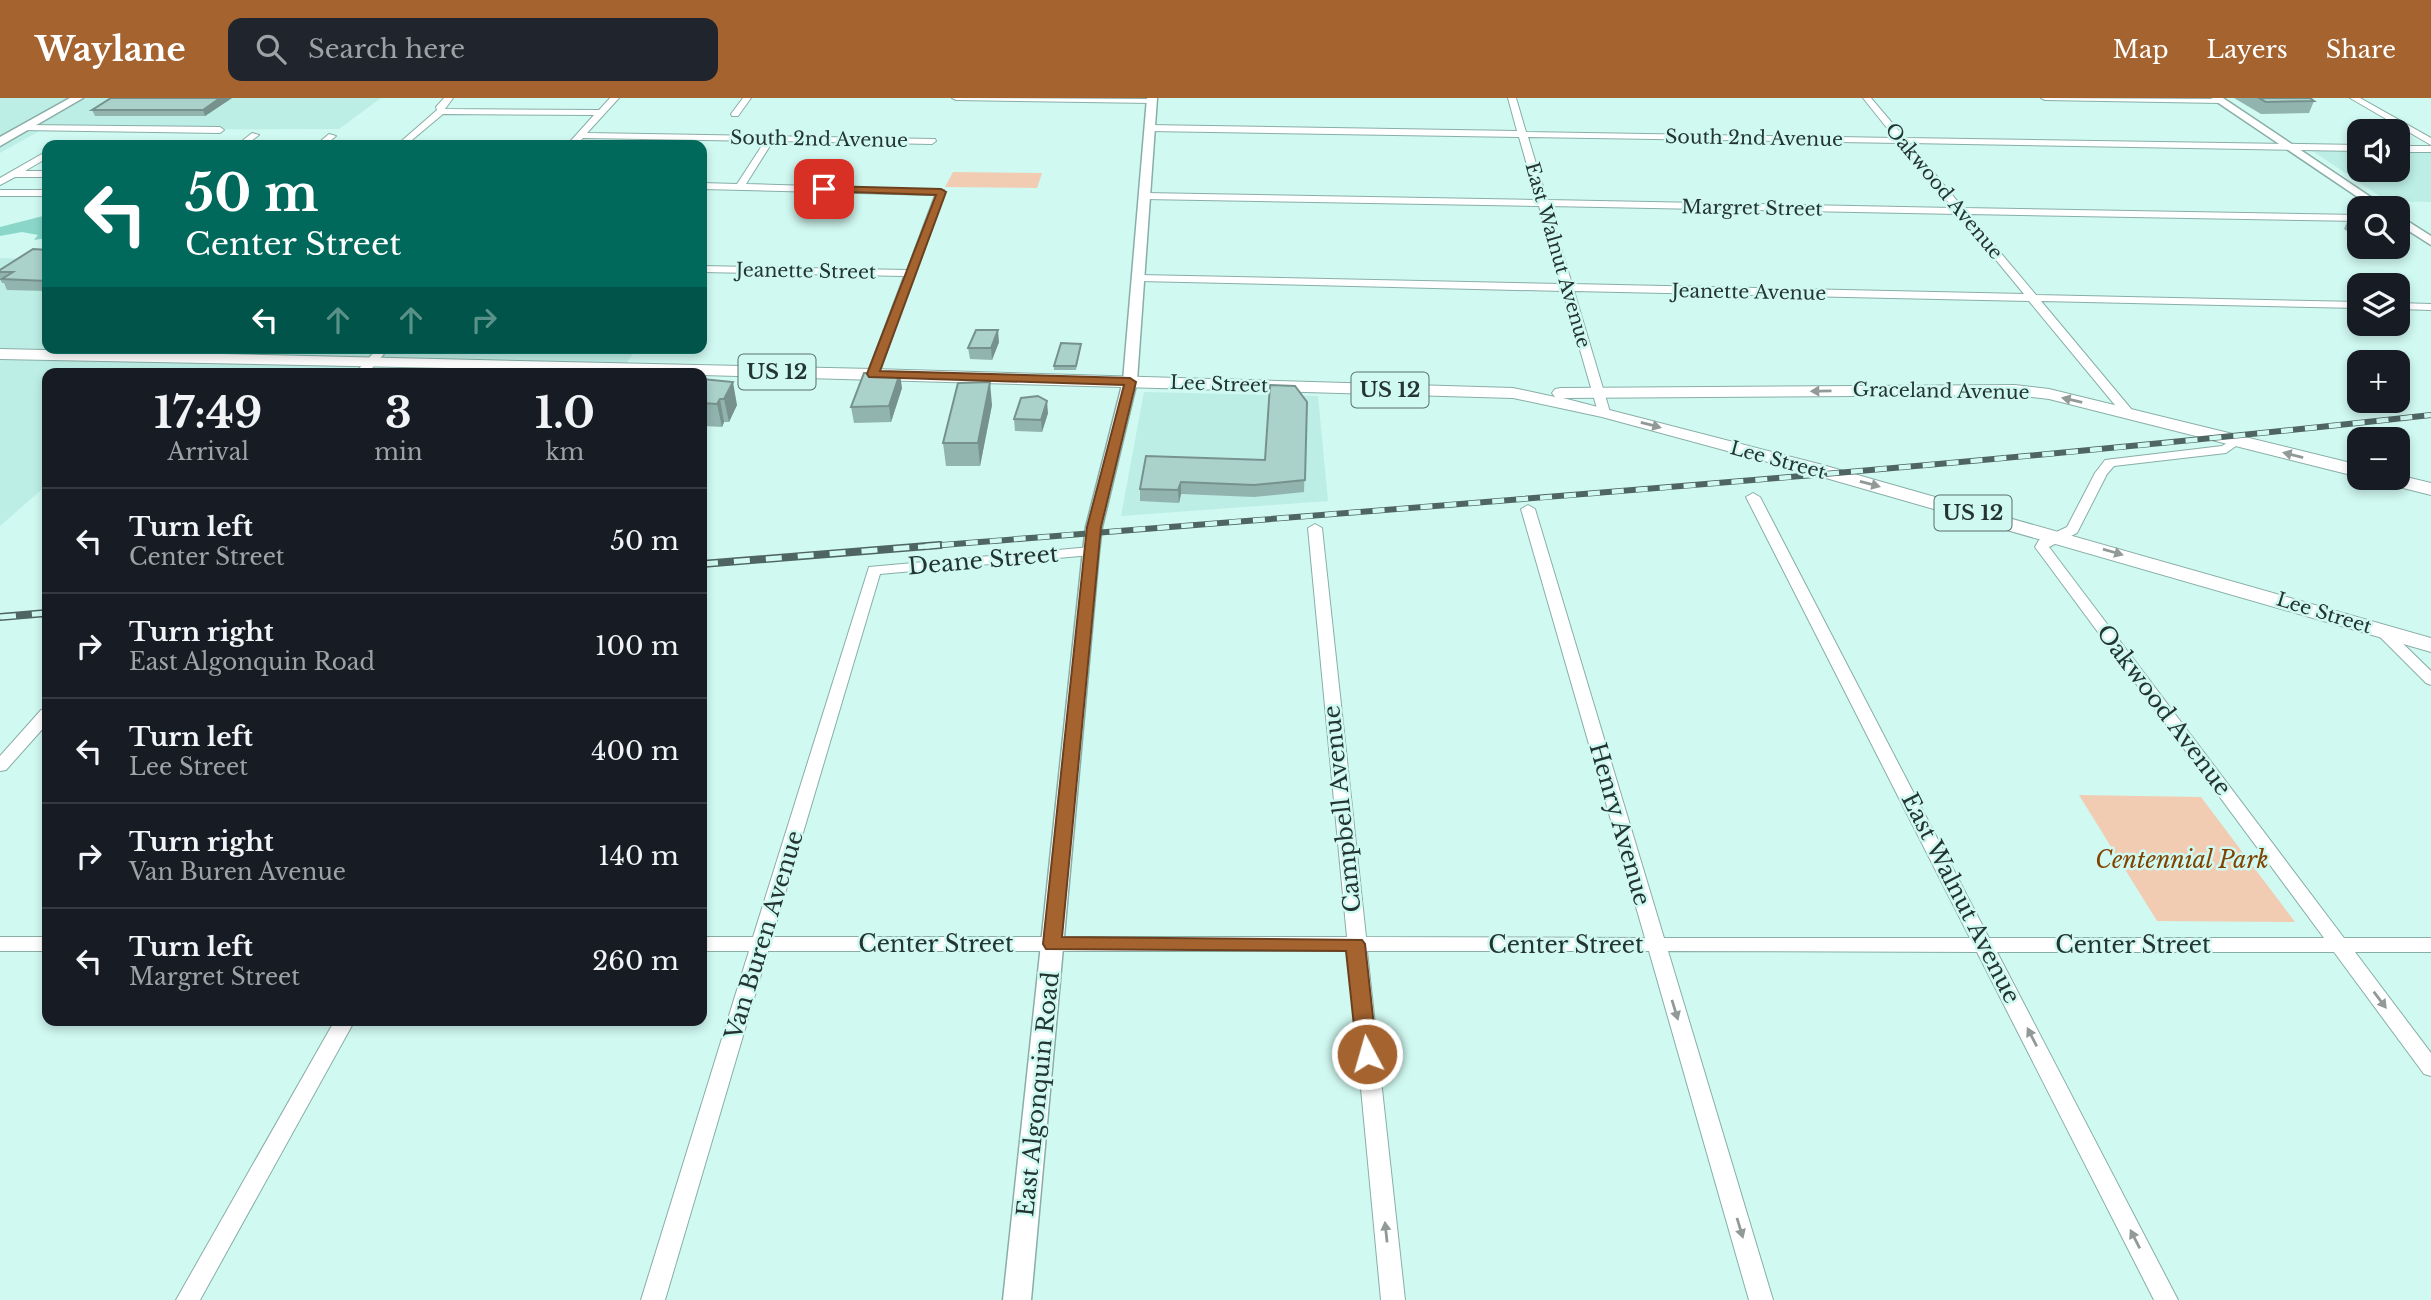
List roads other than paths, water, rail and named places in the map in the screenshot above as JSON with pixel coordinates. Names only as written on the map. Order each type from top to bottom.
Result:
[{"type":"main road","points":[[0,142],[78,98]]},
{"type":"main road","name":"Lee Street","points":[[5,353],[438,368]]},
{"type":"main road","name":"Lee Street","points":[[707,372],[1513,393],[1601,403],[2431,645]]},
{"type":"main road","name":"Graceland Avenue","points":[[1601,403],[1994,389],[2049,394],[2347,468]]},
{"type":"main road","points":[[2410,484],[2431,489]]},
{"type":"street","points":[[441,111],[440,107],[449,98]]},
{"type":"street","points":[[576,140],[615,98]]},
{"type":"street","points":[[735,114],[747,98]]},
{"type":"street","points":[[956,98],[1152,100]]},
{"type":"street","name":"East Walnut Avenue","points":[[1512,98],[1601,403]]},
{"type":"street","name":"Oakwood Avenue","points":[[1867,98],[2128,413]]},
{"type":"street","points":[[2045,98],[2218,100],[2363,196]]},
{"type":"street","points":[[2354,98],[2431,142]]},
{"type":"street","name":"East Algonquin Road","points":[[1017,1300],[1091,551],[1094,527],[1130,382],[1152,100]]},
{"type":"street","points":[[407,140],[441,111],[601,113]]},
{"type":"street","points":[[23,128],[220,130],[205,140]]},
{"type":"street","name":"South 2nd Avenue","points":[[1149,128],[2347,148]]},
{"type":"street","points":[[70,140],[89,129]]},
{"type":"street","points":[[248,140],[255,135]]},
{"type":"street","name":"South 2nd Avenue","points":[[580,135],[932,141]]},
{"type":"street","points":[[327,140],[332,136]]},
{"type":"street","points":[[740,187],[770,139]]},
{"type":"street","points":[[2410,149],[2431,149]]},
{"type":"street","points":[[0,182],[42,157]]},
{"type":"street","points":[[13,174],[42,174]]},
{"type":"street","points":[[707,186],[941,192],[873,374]]},
{"type":"street","points":[[0,193],[42,193]]},
{"type":"street","name":"Margret Street","points":[[1144,196],[2347,218]]},
{"type":"street","points":[[2410,227],[2431,241]]},
{"type":"street","name":"Jeanette Street","points":[[707,269],[911,274]]},
{"type":"street","name":"Jeanette Avenue","points":[[1140,278],[2347,305]]},
{"type":"street","points":[[2410,306],[2431,307]]},
{"type":"street","points":[[366,367],[378,354]]},
{"type":"street","points":[[2057,536],[2072,530],[2101,472],[2110,463],[2226,449],[2237,441]]},
{"type":"street","name":"East Walnut Avenue","points":[[1753,497],[2166,1300]]},
{"type":"street","name":"Henry Avenue","points":[[1528,509],[1761,1300]]},
{"type":"street","name":"Campbell Avenue","points":[[1315,528],[1393,1300]]},
{"type":"street","name":"Oakwood Avenue","points":[[2057,536],[2042,547],[2431,1068]]},
{"type":"street","name":"Deane Street","points":[[874,570],[1091,551]]},
{"type":"street","name":"Van Buren Avenue","points":[[653,1300],[874,570]]},
{"type":"street","points":[[2382,631],[2431,680]]},
{"type":"street","points":[[0,766],[42,720]]},
{"type":"street","points":[[0,944],[42,944]]},
{"type":"street","name":"Center Street","points":[[707,944],[2431,945]]},
{"type":"street","points":[[188,1300],[342,1026]]},
{"type":"railway","points":[[918,547],[1864,471],[2431,415]]},
{"type":"railway","points":[[707,564],[940,545]]},
{"type":"railway","points":[[0,617],[42,613]]},
{"type":"park label","name":"Centennial Park","points":[[2182,860]]}]
